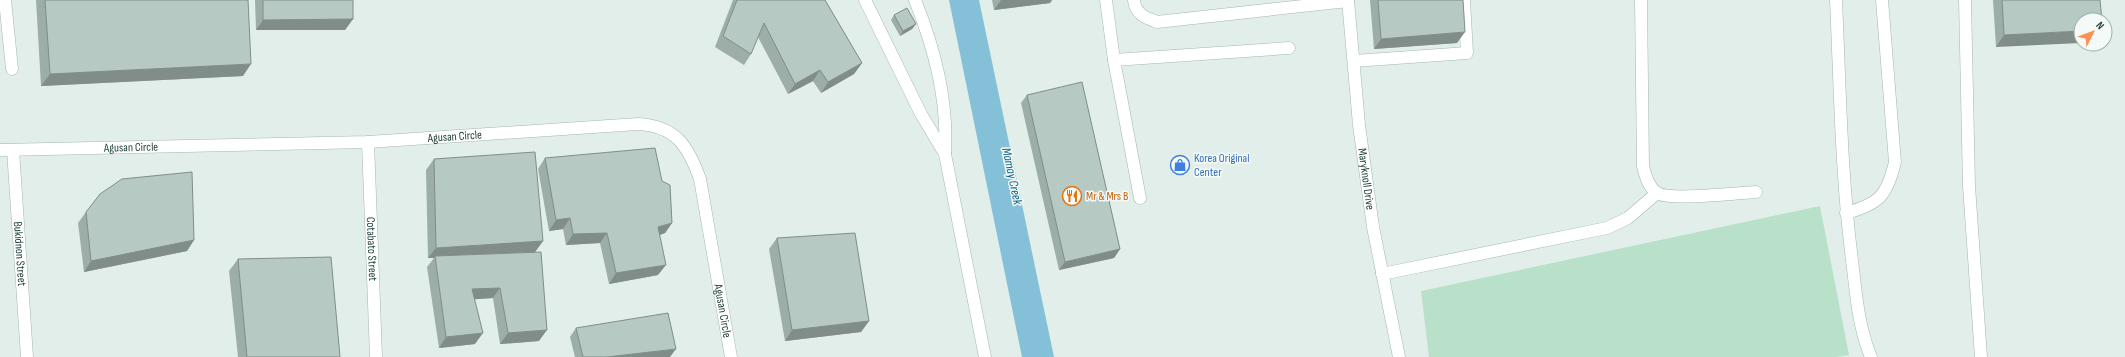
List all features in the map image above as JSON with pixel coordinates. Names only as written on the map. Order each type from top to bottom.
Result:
[{"type":"street","points":[[5,0],[12,69]]},
{"type":"street","points":[[865,0],[921,114],[945,154]]},
{"type":"street","points":[[915,0],[924,22],[945,101],[947,129],[945,154],[985,357]]},
{"type":"street","points":[[1106,0],[1114,60],[1140,198]]},
{"type":"street","points":[[1134,0],[1134,6],[1142,17],[1157,22],[1348,1]]},
{"type":"street","points":[[1354,60],[1467,53],[1464,0]]},
{"type":"street","points":[[1641,0],[1643,166],[1646,179],[1657,193],[1670,197],[1756,192]]},
{"type":"street","points":[[1836,0],[1846,213],[1859,318],[1865,342],[1872,357]]},
{"type":"street","points":[[1846,213],[1867,207],[1881,197],[1890,182],[1896,162],[1882,0]]},
{"type":"street","points":[[1965,0],[1969,186],[1981,357]]},
{"type":"street","name":"Maryknoll Drive","points":[[1348,1],[1359,125],[1382,274],[1399,357]]},
{"type":"street","points":[[1114,60],[1289,48]]},
{"type":"street","name":"Agusan Circle","points":[[0,150],[368,142],[638,124],[653,125],[677,138],[690,154],[700,179],[732,357]]},
{"type":"street","name":"Cotabato Street","points":[[368,142],[376,357]]},
{"type":"street","name":"Bukidnon Street","points":[[13,150],[27,357]]},
{"type":"street","points":[[1382,274],[1607,228],[1628,218],[1657,193]]},
{"type":"green space","points":[[1820,206],[1849,355],[1836,357],[1429,357],[1421,291]]},
{"type":"water","name":"Mamay Creek","points":[[949,0],[979,0],[1054,357],[1022,357]]},
{"type":"building","points":[[45,0],[248,0],[251,64],[50,74]]},
{"type":"building","points":[[263,0],[353,0],[353,19],[263,20]]},
{"type":"building","points":[[737,0],[825,0],[862,63],[828,82],[820,70],[795,84],[764,23],[751,54],[723,36]]},
{"type":"building","points":[[1378,0],[1463,0],[1465,32],[1381,39]]},
{"type":"building","points":[[2002,0],[2100,0],[2101,12],[2073,12],[2073,31],[2004,35]]},
{"type":"building","points":[[907,8],[916,24],[903,31],[894,15]]},
{"type":"building","points":[[1082,82],[1120,249],[1065,262],[1027,95]]},
{"type":"building","points":[[655,148],[662,181],[670,185],[672,223],[658,227],[666,265],[616,273],[607,233],[573,234],[570,218],[556,220],[545,158]]},
{"type":"building","points":[[535,152],[543,241],[436,248],[434,159]]},
{"type":"building","points":[[192,172],[194,240],[91,261],[86,212],[100,194],[122,179]]},
{"type":"building","points":[[855,233],[869,321],[792,330],[777,238]]},
{"type":"building","points":[[541,252],[547,330],[508,333],[500,288],[472,289],[483,333],[446,337],[435,256]]},
{"type":"building","points":[[331,257],[340,357],[247,357],[238,259]]},
{"type":"building","points":[[668,313],[676,349],[607,357],[583,357],[576,328]]},
{"type":"place","name":"Korea Original Center","points":[[1180,165]]},
{"type":"place","name":"Mr & Mrs B","points":[[1072,196]]}]
